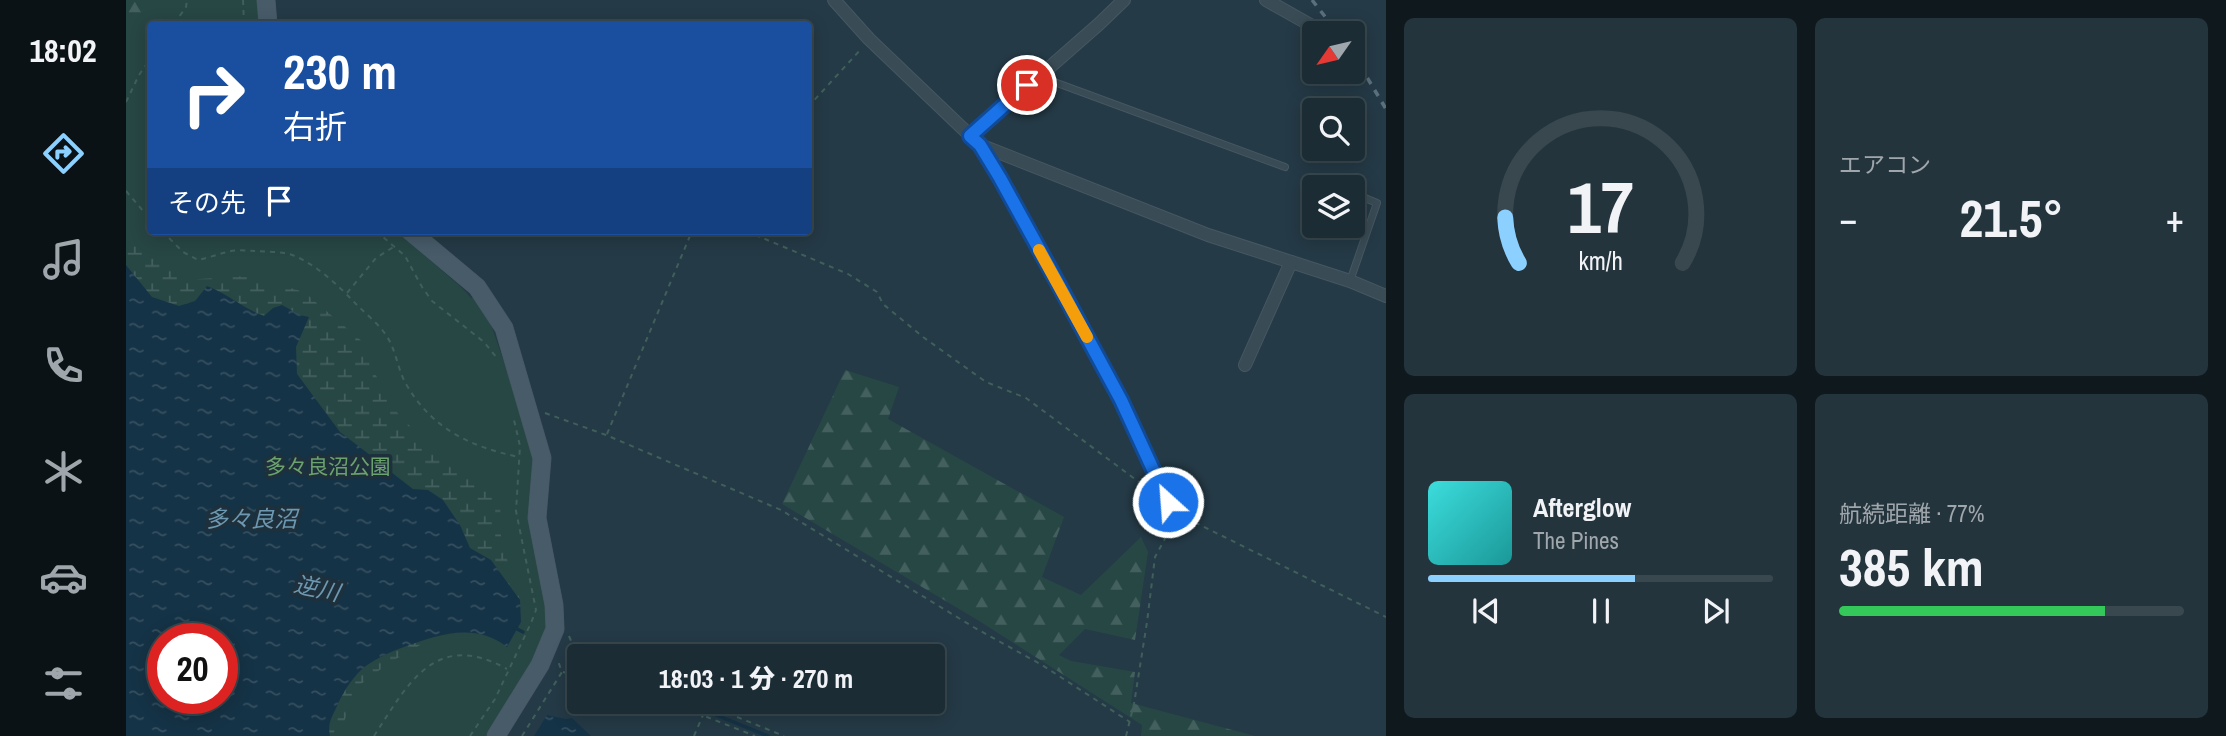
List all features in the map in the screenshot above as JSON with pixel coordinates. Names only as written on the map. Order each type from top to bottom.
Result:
[{"type":"street","points":[[267,0],[268,21]]},
{"type":"street","points":[[834,0],[869,39],[975,141],[1208,235],[1350,281],[1386,296]]},
{"type":"street","points":[[975,141],[1038,76],[1124,0]]},
{"type":"street","points":[[1266,0],[1303,21]]},
{"type":"street","points":[[415,235],[477,288],[504,328],[521,411],[542,458],[537,518],[554,605],[555,629],[540,665],[496,736]]},
{"type":"street","points":[[1245,365],[1291,262]]},
{"type":"lane","points":[[1038,76],[1285,167]]},
{"type":"lane","points":[[975,141],[1000,178],[1121,400],[1168,502],[1178,514]]},
{"type":"lane","points":[[1365,198],[1377,203],[1365,238]]},
{"type":"lane","points":[[1350,281],[1365,238]]},
{"type":"path","points":[[176,21],[186,7],[187,0]]},
{"type":"path","points":[[243,0],[244,21]]},
{"type":"path","points":[[812,103],[869,39]]},
{"type":"path","points":[[126,102],[147,63]]},
{"type":"path","points":[[126,191],[147,216]]},
{"type":"path","points":[[166,235],[183,252],[198,260],[230,251],[274,252],[296,256],[346,293],[383,331],[406,383],[433,419],[451,433],[489,451],[519,457]]},
{"type":"path","points":[[381,235],[405,256],[432,301],[484,342],[501,363]]},
{"type":"path","points":[[606,435],[690,235]]},
{"type":"path","points":[[757,235],[840,270],[877,292],[883,303],[934,345],[986,382],[1026,398],[1168,502]]},
{"type":"path","points":[[346,293],[376,258],[395,246]]},
{"type":"path","points":[[470,736],[495,699],[536,610],[516,511],[521,411],[554,415],[781,510],[975,628],[1042,665],[1130,722]]},
{"type":"path","points":[[1126,736],[1147,622],[1155,557],[1178,514],[1386,617]]},
{"type":"path","points":[[564,645],[570,641]]},
{"type":"path","points":[[373,736],[407,686],[429,665],[443,659],[467,655],[492,660],[508,669]]},
{"type":"path","points":[[557,660],[562,672]]},
{"type":"path","points":[[562,672],[567,673]]},
{"type":"path","points":[[523,736],[562,672]]},
{"type":"path","points":[[694,736],[704,714],[755,736]]},
{"type":"path","points":[[729,714],[784,736]]},
{"type":"green space","name":"多々良沼公園","points":[[126,0],[260,0],[261,21],[147,21],[147,235],[401,235],[471,298],[476,298],[488,316],[534,448],[548,615],[548,633],[538,655],[488,736],[126,736]]},
{"type":"green space","points":[[126,0],[151,0],[153,21],[147,21],[147,31],[126,39]]},
{"type":"green space","points":[[126,231],[144,251],[183,280],[249,276],[304,292],[364,343],[390,405],[439,457],[500,493],[501,540],[520,600],[491,560],[470,548],[460,525],[428,490],[413,489],[340,432],[297,373],[296,347],[300,315],[282,305],[273,308],[265,316],[247,310],[227,294],[179,306],[152,298],[126,265]]},
{"type":"green space","points":[[845,370],[899,387],[888,419],[1064,517],[1042,577],[1081,595],[1141,537],[1148,552],[1135,640],[1085,629],[1059,655],[1071,661],[1135,672],[1131,703],[1255,736],[1141,736],[1142,725],[976,619],[782,504]]},
{"type":"green space","points":[[439,634],[389,663],[357,687],[341,730],[342,736],[330,736],[332,716],[346,689],[356,677],[379,659]]},
{"type":"water","name":"多々良沼","points":[[126,265],[152,297],[179,306],[195,301],[207,286],[264,316],[273,308],[282,305],[309,317],[296,347],[297,374],[340,432],[370,455],[385,456],[391,472],[413,489],[428,490],[443,500],[460,525],[470,548],[491,560],[520,600],[521,622],[507,647],[482,635],[444,635],[393,651],[361,670],[339,701],[330,721],[330,736],[126,736]]},
{"type":"water","points":[[547,715],[572,718],[591,736],[534,736]]},
{"type":"waterway","name":"逆川","points":[[515,628],[523,632]]},
{"type":"waterway","name":"逆川","points":[[714,714],[768,736]]},
{"type":"railway","points":[[1312,0],[1329,21]]},
{"type":"railway","points":[[1365,74],[1386,109]]},
{"type":"slow traffic","points":[[1039,250],[1087,337]]},
{"type":"route","points":[[1027,85],[970,136],[980,145],[1000,178],[1060,287],[1121,400],[1168,502]]}]
